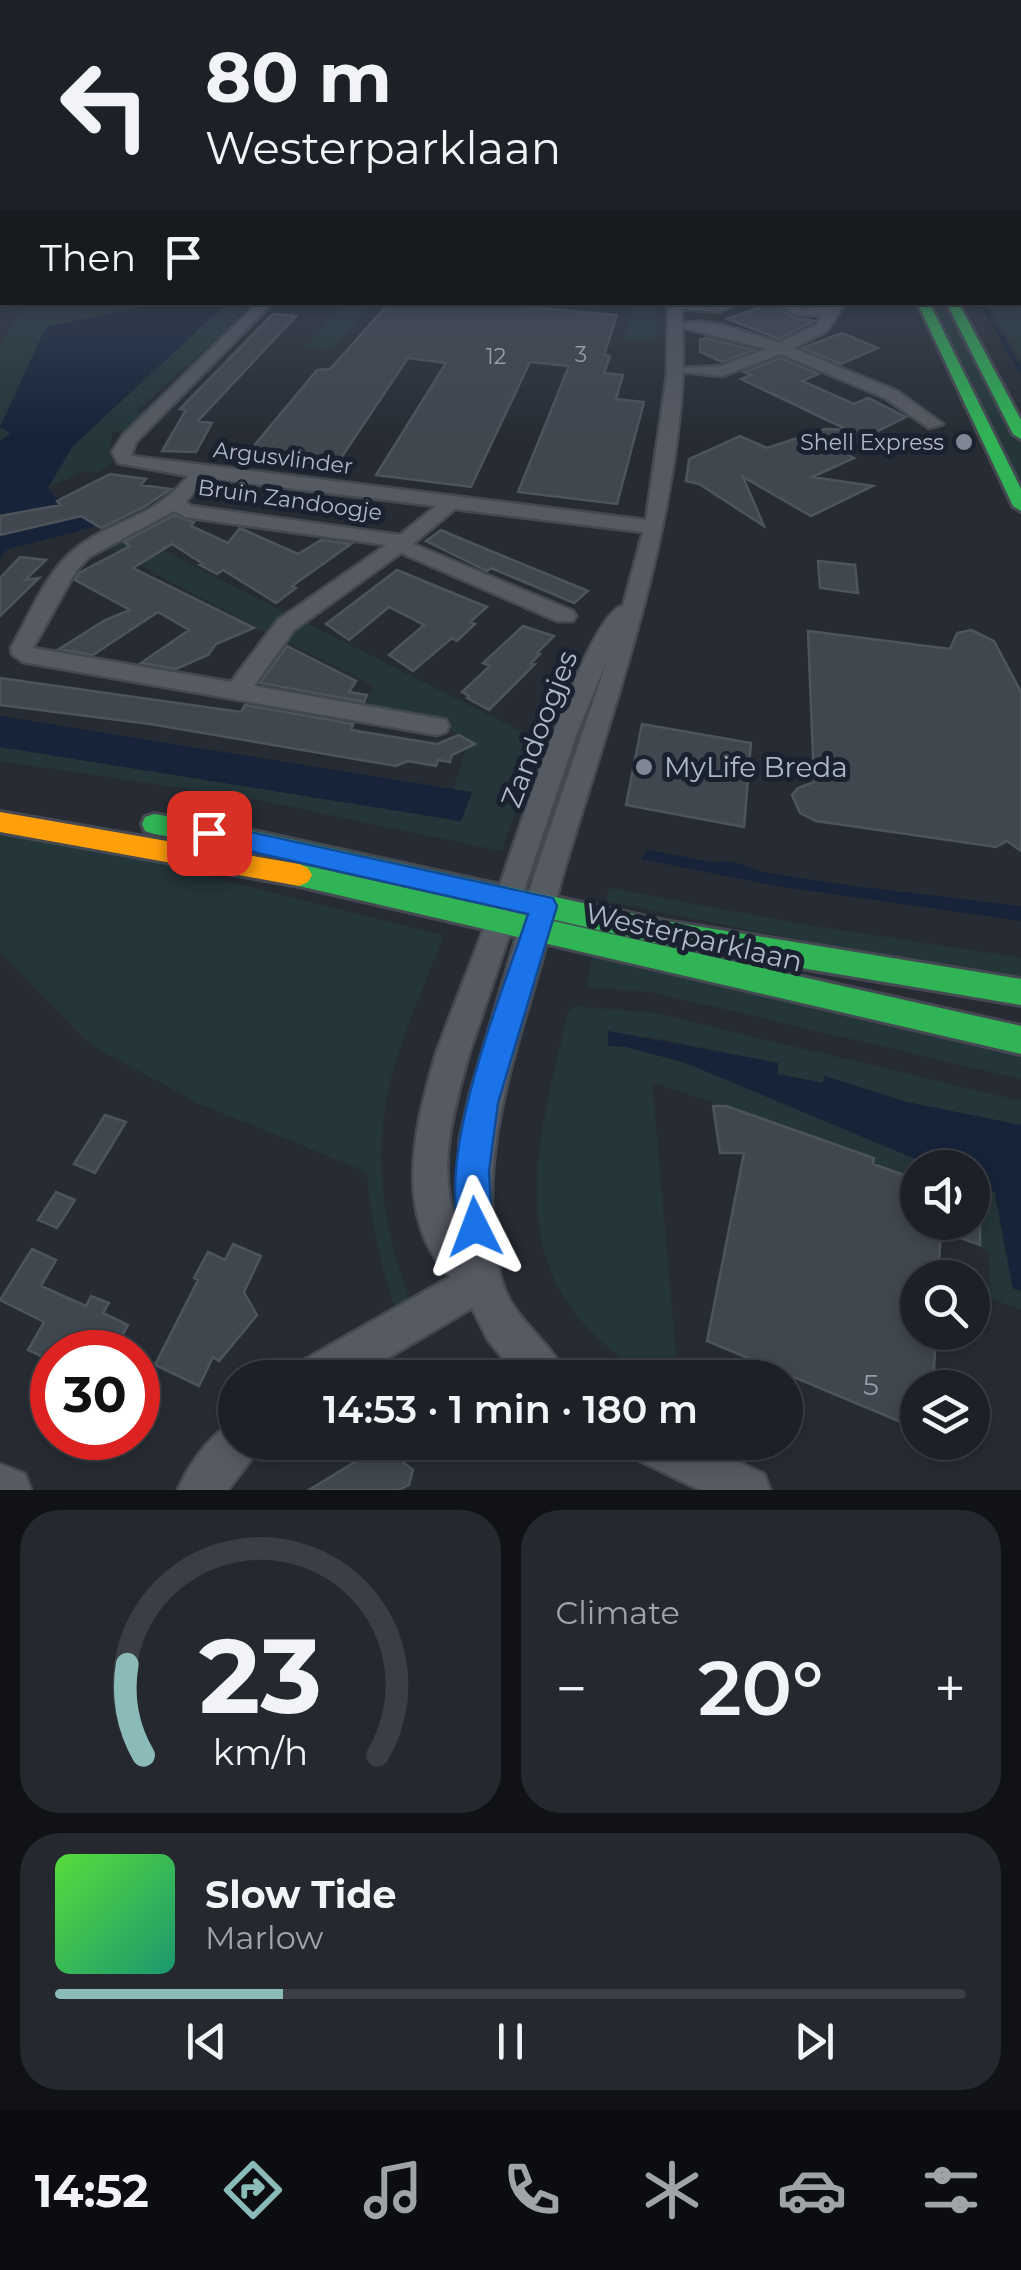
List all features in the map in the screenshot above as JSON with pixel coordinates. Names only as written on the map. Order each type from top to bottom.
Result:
[{"type":"main road","points":[[924,305],[1021,506]]},
{"type":"main road","points":[[954,305],[1021,434]]},
{"type":"main road","name":"Westerparklaan","points":[[132,820],[244,838],[523,914],[1021,1040]]},
{"type":"main road","name":"Westerparklaan","points":[[0,822],[523,914],[1021,992]]},
{"type":"street","name":"Argusvlinder","points":[[264,305],[129,439],[121,452],[124,458],[136,463],[652,528]]},
{"type":"street","name":"Zandoogjes","points":[[533,1360],[499,1319],[480,1281],[460,1267],[432,1197],[429,1168],[447,1070],[523,914],[550,870],[628,626],[652,528],[672,418],[675,305]]},
{"type":"street","points":[[693,305],[728,305]]},
{"type":"street","points":[[788,305],[810,313],[832,312]]},
{"type":"street","points":[[715,326],[720,308]]},
{"type":"street","points":[[689,370],[736,368],[780,349],[832,312]]},
{"type":"street","points":[[688,324],[715,326],[780,349],[906,401],[935,424]]},
{"type":"street","points":[[201,471],[176,503],[82,553],[67,568],[22,648],[23,654],[437,726]]},
{"type":"street","points":[[236,693],[286,625],[398,542],[433,521],[451,502]]},
{"type":"street","name":"Bruin Zandoogje","points":[[176,503],[184,511],[398,542],[565,616]]},
{"type":"street","points":[[345,1360],[480,1281]]},
{"type":"street","points":[[200,1490],[224,1460]]},
{"type":"street","points":[[684,1460],[748,1490]]},
{"type":"street","points":[[0,1486],[9,1490]]},
{"type":"shaded area","points":[[23,305],[249,305],[192,366],[185,366],[136,412],[147,415],[130,431],[113,432],[109,453],[113,462],[96,473],[83,471],[48,488],[0,491],[0,347]]},
{"type":"shaded area","points":[[343,305],[371,305],[332,351],[304,348]]},
{"type":"shaded area","points":[[633,305],[656,305],[658,343],[623,340]]},
{"type":"shaded area","points":[[930,305],[946,305],[954,315],[1021,445],[1021,492]]},
{"type":"shaded area","points":[[988,305],[1021,305],[1021,360]]},
{"type":"shaded area","points":[[131,533],[291,616],[267,633],[106,547]]},
{"type":"shaded area","points":[[300,620],[542,742],[501,851],[244,797],[0,761],[0,747],[461,821],[472,792],[453,789],[469,740],[441,725],[362,713],[374,686],[279,638]]},
{"type":"shaded area","points":[[0,827],[84,841],[443,935],[398,1056],[383,1121],[384,1199],[394,1250],[410,1299],[397,1314],[378,1244],[367,1172],[198,1103],[91,1045],[0,953]]},
{"type":"shaded area","points":[[609,888],[801,924],[1021,958],[1021,984],[606,901]]},
{"type":"shaded area","points":[[593,955],[1021,1053],[1021,1079],[652,992],[586,987]]},
{"type":"shaded area","points":[[574,1006],[654,1013],[1021,1101],[1021,1125],[907,1102],[825,1076],[824,1084],[777,1074],[777,1063],[650,1037],[608,1046],[627,1047],[686,1063],[900,1153],[900,1173],[874,1163],[874,1158],[652,1082],[677,1360],[623,1360],[568,1304],[549,1266],[539,1225],[541,1141],[568,1013]]},
{"type":"shaded area","points":[[990,1191],[994,1192],[1012,1288],[1021,1292],[1021,1310],[990,1298],[989,1251],[981,1248],[981,1240],[990,1240]]},
{"type":"water","points":[[150,305],[225,305],[73,446],[48,488],[97,526],[6,550],[0,560],[0,441],[10,433],[0,427],[46,327]]},
{"type":"water","points":[[0,716],[472,792],[461,821],[0,747]]},
{"type":"water","points":[[648,850],[712,862],[731,861],[763,872],[846,885],[1021,906],[1021,921],[782,887],[641,859]]},
{"type":"water","points":[[608,1031],[778,1063],[778,1074],[823,1083],[824,1076],[907,1102],[1021,1125],[1021,1291],[1013,1288],[995,1192],[990,1190],[990,1150],[900,1152],[686,1063],[627,1047],[608,1046]]},
{"type":"building","points":[[387,305],[507,305],[617,315],[604,355],[610,356],[604,373],[623,375],[616,399],[644,402],[617,504],[518,492],[569,366],[530,362],[471,487],[376,475],[446,363],[408,358],[333,470],[243,459],[317,370],[330,369]]},
{"type":"building","points":[[774,305],[794,318],[814,321],[779,339],[727,319]]},
{"type":"building","points":[[273,314],[296,316],[198,421],[212,423],[196,452],[162,451],[186,410],[180,409]]},
{"type":"building","points":[[842,333],[878,348],[841,364],[802,348]]},
{"type":"building","points":[[706,338],[754,350],[722,362],[700,352],[700,340]]},
{"type":"building","points":[[781,358],[818,374],[802,381],[854,404],[868,398],[906,417],[840,450],[854,458],[812,477],[873,486],[811,516],[743,477],[764,526],[699,484],[686,481],[689,459],[740,436],[767,448],[825,429],[848,430],[741,379],[751,375],[744,372]]},
{"type":"building","points":[[110,474],[146,479],[141,485],[171,489],[101,528],[81,516],[0,535],[0,516],[60,505],[57,501]]},
{"type":"building","points":[[174,515],[228,543],[240,528],[298,554],[321,540],[351,544],[292,586],[296,588],[276,603],[223,570],[217,574],[200,565],[203,564],[172,544],[133,568],[254,628],[216,644],[208,655],[176,669],[141,663],[189,630],[158,612],[93,655],[59,649],[105,620],[130,610],[75,580],[79,573],[130,546],[124,542]]},
{"type":"building","points":[[441,530],[588,591],[574,603],[491,568],[487,571],[426,541]]},
{"type":"building","points":[[20,557],[46,560],[25,580],[39,578],[0,616],[0,578]]},
{"type":"building","points":[[818,561],[855,565],[858,593],[820,588]]},
{"type":"building","points":[[397,570],[487,607],[457,641],[452,638],[413,671],[389,655],[424,625],[389,607],[349,640],[326,624]]},
{"type":"building","points":[[523,626],[554,636],[537,653],[540,654],[531,663],[535,664],[489,710],[467,698],[462,692],[490,666],[483,663]]},
{"type":"building","points":[[971,630],[994,641],[1021,692],[1021,851],[1007,841],[996,847],[816,821],[800,813],[792,795],[814,782],[808,631],[950,649],[957,633]]},
{"type":"building","points":[[287,646],[356,681],[349,692],[367,695],[364,702],[260,683]]},
{"type":"building","points":[[0,678],[241,712],[245,705],[353,724],[351,730],[437,744],[459,735],[475,744],[452,755],[450,762],[438,760],[436,766],[408,761],[396,766],[150,724],[0,705]]},
{"type":"building","points":[[642,724],[751,743],[744,827],[626,805]]},
{"type":"building","points":[[713,1106],[726,1106],[874,1158],[873,1164],[900,1174],[900,1240],[940,1240],[939,1260],[900,1260],[900,1350],[935,1350],[934,1370],[900,1370],[900,1421],[803,1381],[803,1360],[753,1360],[707,1341],[744,1153],[720,1153]]},
{"type":"building","points":[[105,1115],[126,1122],[95,1173],[74,1164]]},
{"type":"building","points":[[56,1192],[75,1200],[57,1228],[38,1220]]},
{"type":"building","points":[[233,1244],[261,1256],[244,1292],[257,1315],[220,1360],[213,1357],[199,1386],[160,1367],[160,1355],[208,1252],[225,1260]]},
{"type":"building","points":[[32,1249],[56,1260],[41,1286],[86,1306],[91,1296],[109,1303],[103,1313],[128,1325],[125,1330],[39,1330],[44,1322],[0,1300]]},
{"type":"building","points":[[358,1460],[400,1460],[413,1470],[409,1485],[399,1490],[309,1490]]},
{"type":"waterway","points":[[983,305],[1021,371]]},
{"type":"traffic: fast","points":[[924,305],[1021,506]]},
{"type":"traffic: fast","points":[[954,305],[1021,434]]},
{"type":"traffic: fast","points":[[154,824],[244,839],[665,933],[1021,992]]},
{"type":"traffic: fast","points":[[299,875],[1021,1040]]},
{"type":"traffic: slow","points":[[0,822],[299,875]]},
{"type":"place","name":"Shell Express","points":[[964,442]]},
{"type":"place","name":"MyLife Breda","points":[[644,767]]},
{"type":"route","points":[[209,833],[543,906],[482,1103],[472,1171],[475,1227]]}]
